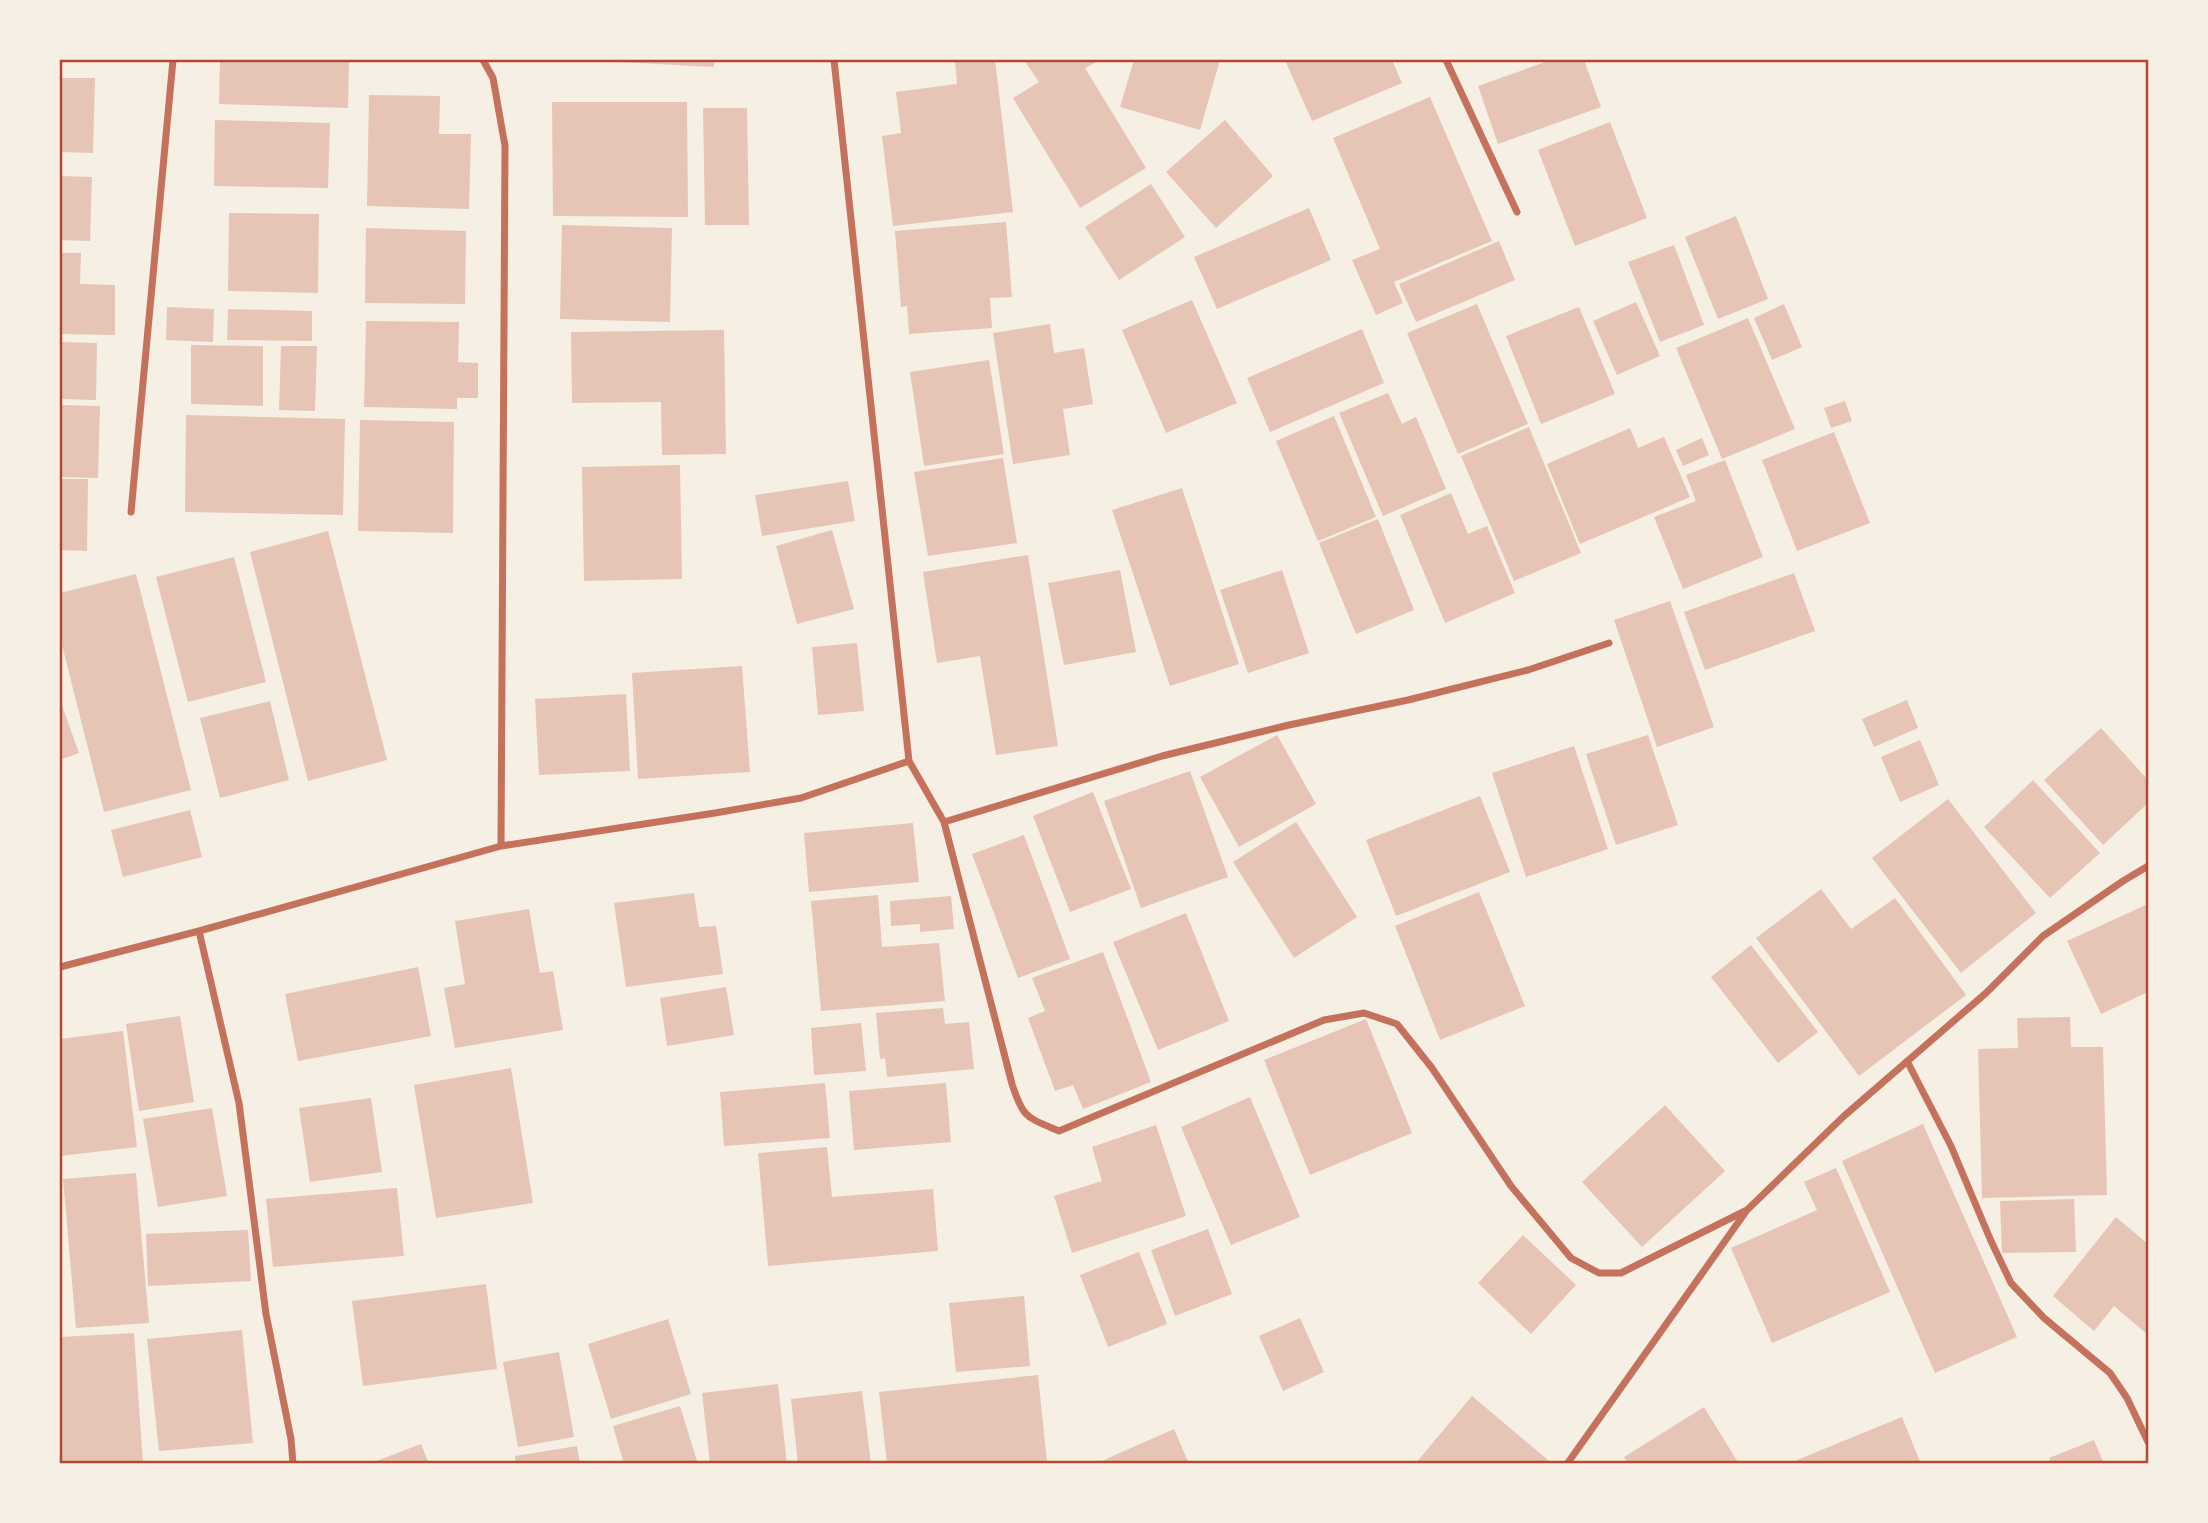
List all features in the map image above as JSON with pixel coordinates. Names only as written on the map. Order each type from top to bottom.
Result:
[{"type":"street","points":[[131,512],[173,60]]},
{"type":"street","points":[[483,60],[493,78],[505,146],[501,846]]},
{"type":"street","points":[[834,60],[909,761],[944,822],[1020,1107],[1031,1119],[1059,1130],[1324,1020],[1364,1013],[1397,1024],[1432,1068],[1511,1186],[1571,1258],[1599,1273],[1621,1273],[1747,1210]]},
{"type":"street","points":[[1446,60],[1517,212]]},
{"type":"street","points":[[944,822],[1162,756],[1528,670],[1609,643]]},
{"type":"street","points":[[60,967],[199,932],[501,846],[801,797],[909,761]]},
{"type":"street","points":[[1567,1464],[1747,1210],[1844,1116],[1986,993],[2043,936],[2148,866]]},
{"type":"street","points":[[199,932],[239,1103],[260,1276],[291,1439],[293,1464]]},
{"type":"street","points":[[1907,1061],[1951,1146],[2011,1283],[2044,1318],[2110,1373],[2127,1398],[2148,1442]]},
{"type":"building","points":[[220,60],[349,60],[348,108],[219,104]]},
{"type":"building","points":[[714,60],[714,67],[619,62]]},
{"type":"building","points":[[955,60],[995,60],[1013,212],[893,226],[882,136],[901,133],[896,92],[957,84]]},
{"type":"building","points":[[1024,60],[1100,60],[1085,68],[1146,168],[1080,208],[1013,98],[1039,82]]},
{"type":"building","points":[[1134,60],[1220,60],[1200,130],[1120,107]]},
{"type":"building","points":[[1285,60],[1392,60],[1402,83],[1312,121]]},
{"type":"building","points":[[1551,60],[1584,60],[1601,107],[1498,144],[1478,86]]},
{"type":"building","points":[[60,78],[95,78],[93,153],[60,152]]},
{"type":"building","points":[[369,95],[440,96],[439,134],[471,134],[469,209],[367,206]]},
{"type":"building","points":[[1430,97],[1492,241],[1394,282],[1403,303],[1376,315],[1352,260],[1380,249],[1333,138]]},
{"type":"building","points":[[552,102],[687,102],[688,217],[553,216]]},
{"type":"building","points":[[703,108],[747,108],[749,225],[705,225]]},
{"type":"building","points":[[215,120],[330,123],[328,188],[214,186]]},
{"type":"building","points":[[1225,120],[1273,176],[1216,228],[1166,172]]},
{"type":"building","points":[[1610,122],[1647,218],[1575,246],[1538,150]]},
{"type":"building","points":[[60,176],[92,177],[90,241],[60,240]]},
{"type":"building","points":[[1151,184],[1185,237],[1119,280],[1085,227]]},
{"type":"building","points":[[1309,208],[1331,260],[1217,309],[1194,257]]},
{"type":"building","points":[[229,213],[319,214],[318,293],[228,291]]},
{"type":"building","points":[[1736,216],[1768,299],[1718,319],[1685,237]]},
{"type":"building","points":[[1006,222],[1012,297],[990,298],[992,328],[909,334],[907,306],[901,307],[895,231]]},
{"type":"building","points":[[562,225],[672,228],[670,322],[560,319]]},
{"type":"building","points":[[366,228],[466,231],[465,304],[365,303]]},
{"type":"building","points":[[1499,241],[1515,280],[1416,322],[1399,284]]},
{"type":"building","points":[[1674,245],[1704,325],[1660,342],[1628,262]]},
{"type":"building","points":[[60,253],[81,253],[80,284],[115,285],[115,335],[60,334]]},
{"type":"building","points":[[1192,300],[1237,403],[1166,433],[1122,330]]},
{"type":"building","points":[[1636,302],[1660,356],[1617,375],[1593,321]]},
{"type":"building","points":[[1477,304],[1528,424],[1458,454],[1407,333]]},
{"type":"building","points":[[1784,304],[1802,347],[1772,360],[1754,318]]},
{"type":"building","points":[[167,307],[214,309],[213,342],[166,340]]},
{"type":"building","points":[[1579,307],[1615,394],[1541,424],[1506,336]]},
{"type":"building","points":[[228,309],[312,311],[312,341],[227,340]]},
{"type":"building","points":[[1748,318],[1795,429],[1722,459],[1676,348]]},
{"type":"building","points":[[366,321],[459,322],[458,362],[478,363],[478,398],[457,398],[457,409],[364,407]]},
{"type":"building","points":[[1050,324],[1054,353],[1084,348],[1093,404],[1063,409],[1070,455],[1013,464],[993,333]]},
{"type":"building","points":[[1362,329],[1384,383],[1270,432],[1247,378]]},
{"type":"building","points":[[724,330],[726,454],[662,455],[661,402],[572,403],[571,332]]},
{"type":"building","points":[[60,342],[97,343],[96,400],[60,399]]},
{"type":"building","points":[[191,345],[263,346],[263,406],[191,404]]},
{"type":"building","points":[[281,346],[317,346],[315,411],[279,410]]},
{"type":"building","points":[[989,360],[1004,454],[924,466],[910,372]]},
{"type":"building","points":[[1388,393],[1402,424],[1416,417],[1446,489],[1383,516],[1339,413]]},
{"type":"building","points":[[1845,401],[1852,421],[1831,428],[1824,408]]},
{"type":"building","points":[[60,405],[100,406],[98,478],[60,477]]},
{"type":"building","points":[[186,415],[345,419],[343,515],[185,512]]},
{"type":"building","points":[[1334,416],[1376,517],[1318,541],[1276,441]]},
{"type":"building","points":[[360,420],[454,422],[453,533],[358,531]]},
{"type":"building","points":[[1529,427],[1581,553],[1514,581],[1461,456]]},
{"type":"building","points":[[1630,428],[1638,448],[1664,437],[1690,497],[1580,544],[1547,464]]},
{"type":"building","points":[[1834,432],[1870,523],[1797,551],[1762,460]]},
{"type":"building","points":[[1702,438],[1709,455],[1683,466],[1676,450]]},
{"type":"building","points":[[1003,458],[1017,543],[928,556],[914,472]]},
{"type":"building","points":[[1725,460],[1763,557],[1683,589],[1654,517],[1696,501],[1686,475]]},
{"type":"building","points":[[680,465],[682,579],[584,581],[582,467]]},
{"type":"building","points":[[60,479],[88,479],[87,551],[60,550]]},
{"type":"building","points":[[848,481],[855,521],[762,536],[755,495]]},
{"type":"building","points":[[1182,488],[1239,664],[1170,686],[1112,510]]},
{"type":"building","points":[[1451,493],[1468,534],[1487,526],[1515,593],[1445,623],[1400,515]]},
{"type":"building","points":[[1378,519],[1414,610],[1356,634],[1319,543]]},
{"type":"building","points":[[832,530],[854,609],[797,624],[776,546]]},
{"type":"building","points":[[328,531],[387,760],[308,781],[250,552]]},
{"type":"building","points":[[1028,555],[1058,746],[996,755],[980,656],[937,663],[923,572]]},
{"type":"building","points":[[234,557],[266,682],[188,702],[156,577]]},
{"type":"building","points":[[1120,570],[1136,652],[1064,665],[1048,583]]},
{"type":"building","points":[[1282,570],[1309,653],[1248,673],[1220,590]]},
{"type":"building","points":[[1794,573],[1815,631],[1705,670],[1684,612]]},
{"type":"building","points":[[136,574],[191,790],[104,812],[60,637],[60,593]]},
{"type":"building","points":[[1670,601],[1714,727],[1657,747],[1614,620]]},
{"type":"building","points":[[857,643],[864,711],[818,715],[812,647]]},
{"type":"building","points":[[742,666],[750,772],[638,779],[632,673]]},
{"type":"building","points":[[626,694],[630,771],[539,775],[535,699]]},
{"type":"building","points":[[60,700],[79,753],[60,760]]},
{"type":"building","points":[[1907,700],[1918,728],[1874,747],[1862,719]]},
{"type":"building","points":[[270,701],[289,780],[220,798],[200,718]]},
{"type":"building","points":[[2101,728],[2148,780],[2148,803],[2103,845],[2044,780]]},
{"type":"building","points":[[1277,735],[1316,804],[1239,847],[1200,777]]},
{"type":"building","points":[[1648,735],[1678,825],[1616,845],[1586,754]]},
{"type":"building","points":[[1920,740],[1939,785],[1900,802],[1881,757]]},
{"type":"building","points":[[1574,746],[1608,849],[1526,877],[1492,773]]},
{"type":"building","points":[[1190,771],[1228,877],[1141,908],[1104,801]]},
{"type":"building","points":[[2033,780],[2100,853],[2050,898],[1984,827]]},
{"type":"building","points":[[1093,792],[1131,889],[1070,912],[1033,816]]},
{"type":"building","points":[[1480,796],[1510,872],[1396,916],[1366,840]]},
{"type":"building","points":[[1948,799],[2036,913],[1961,973],[1872,858]]},
{"type":"building","points":[[190,810],[202,857],[123,877],[111,830]]},
{"type":"building","points":[[1296,822],[1357,917],[1294,958],[1233,862]]},
{"type":"building","points":[[913,823],[919,882],[809,892],[804,833]]},
{"type":"building","points":[[1024,835],[1070,959],[1018,978],[972,854]]},
{"type":"building","points":[[1821,889],[1851,929],[1895,898],[1966,995],[1859,1076],[1756,938]]},
{"type":"building","points":[[1479,892],[1525,1006],[1440,1040],[1395,926]]},
{"type":"building","points":[[694,893],[699,927],[716,926],[723,974],[626,987],[614,903]]},
{"type":"building","points":[[878,895],[882,947],[939,943],[945,1001],[821,1011],[811,901]]},
{"type":"building","points":[[951,896],[954,929],[920,932],[920,924],[891,926],[890,901]]},
{"type":"building","points":[[2148,904],[2148,992],[2101,1014],[2067,941]]},
{"type":"building","points":[[529,909],[540,973],[553,971],[563,1030],[455,1048],[444,988],[465,984],[455,921]]},
{"type":"building","points":[[1186,913],[1229,1021],[1158,1050],[1113,942]]},
{"type":"building","points":[[1751,945],[1818,1032],[1778,1063],[1711,977]]},
{"type":"building","points":[[1103,952],[1151,1082],[1083,1109],[1073,1085],[1055,1091],[1028,1018],[1045,1011],[1032,978]]},
{"type":"building","points":[[418,967],[431,1036],[298,1061],[285,994]]},
{"type":"building","points":[[726,987],[734,1035],[667,1046],[660,998]]},
{"type":"building","points":[[943,1008],[945,1024],[969,1022],[974,1069],[887,1077],[885,1058],[880,1059],[876,1013]]},
{"type":"building","points":[[180,1016],[194,1102],[139,1111],[126,1024]]},
{"type":"building","points":[[2070,1017],[2071,1047],[2103,1047],[2107,1195],[1982,1198],[1978,1049],[2018,1048],[2017,1018]]},
{"type":"building","points":[[1366,1019],[1412,1133],[1310,1175],[1264,1060]]},
{"type":"building","points":[[861,1023],[866,1071],[814,1075],[811,1028]]},
{"type":"building","points":[[123,1031],[137,1147],[60,1156],[60,1039]]},
{"type":"building","points":[[511,1068],[533,1203],[436,1218],[414,1085]]},
{"type":"building","points":[[825,1083],[830,1138],[724,1146],[720,1092]]},
{"type":"building","points":[[946,1083],[951,1142],[854,1150],[849,1091]]},
{"type":"building","points":[[1250,1097],[1300,1217],[1231,1245],[1181,1127]]},
{"type":"building","points":[[371,1098],[382,1172],[310,1182],[299,1108]]},
{"type":"building","points":[[1665,1105],[1725,1171],[1642,1247],[1582,1182]]},
{"type":"building","points":[[212,1108],[227,1196],[158,1207],[143,1119]]},
{"type":"building","points":[[1923,1124],[2017,1337],[1935,1373],[1842,1161]]},
{"type":"building","points":[[1156,1125],[1186,1216],[1072,1253],[1054,1196],[1102,1181],[1092,1147]]},
{"type":"building","points":[[827,1147],[832,1197],[933,1189],[938,1251],[768,1266],[758,1153]]},
{"type":"building","points":[[1836,1168],[1890,1292],[1772,1343],[1731,1248],[1817,1210],[1804,1182]]},
{"type":"building","points":[[136,1173],[149,1323],[76,1328],[63,1179]]},
{"type":"building","points":[[397,1188],[404,1256],[273,1267],[266,1199]]},
{"type":"building","points":[[2074,1199],[2076,1252],[2002,1253],[2000,1201]]},
{"type":"building","points":[[2116,1217],[2148,1244],[2148,1335],[2114,1306],[2094,1331],[2053,1296]]},
{"type":"building","points":[[1208,1229],[1232,1294],[1175,1316],[1151,1250]]},
{"type":"building","points":[[248,1230],[251,1281],[148,1286],[146,1234]]},
{"type":"building","points":[[1523,1235],[1576,1285],[1531,1334],[1478,1283]]},
{"type":"building","points":[[1139,1252],[1167,1324],[1108,1347],[1080,1275]]},
{"type":"building","points":[[486,1284],[497,1369],[363,1386],[352,1301]]},
{"type":"building","points":[[1024,1296],[1030,1366],[956,1372],[949,1303]]},
{"type":"building","points":[[1300,1318],[1324,1372],[1283,1391],[1259,1336]]},
{"type":"building","points":[[668,1319],[691,1394],[611,1419],[588,1344]]},
{"type":"building","points":[[242,1330],[253,1443],[159,1451],[147,1339]]},
{"type":"building","points":[[134,1333],[143,1464],[60,1464],[60,1337]]},
{"type":"building","points":[[559,1352],[574,1437],[518,1447],[503,1362]]},
{"type":"building","points":[[1038,1375],[1047,1462],[887,1464],[879,1392]]},
{"type":"building","points":[[778,1384],[787,1464],[710,1464],[702,1393]]},
{"type":"building","points":[[862,1391],[871,1464],[798,1464],[791,1399]]},
{"type":"building","points":[[1472,1396],[1548,1460],[1545,1464],[1415,1464]]},
{"type":"building","points":[[680,1406],[698,1464],[624,1464],[613,1426]]},
{"type":"building","points":[[1704,1407],[1739,1464],[1628,1464],[1624,1457]]},
{"type":"building","points":[[1902,1417],[1921,1464],[1798,1464],[1797,1460]]},
{"type":"building","points":[[1174,1429],[1189,1464],[1095,1464]]},
{"type":"building","points":[[2094,1440],[2104,1464],[2052,1464],[2049,1458]]},
{"type":"building","points":[[421,1444],[429,1464],[371,1464],[371,1463]]},
{"type":"building","points":[[577,1446],[580,1464],[516,1464],[515,1456]]}]
